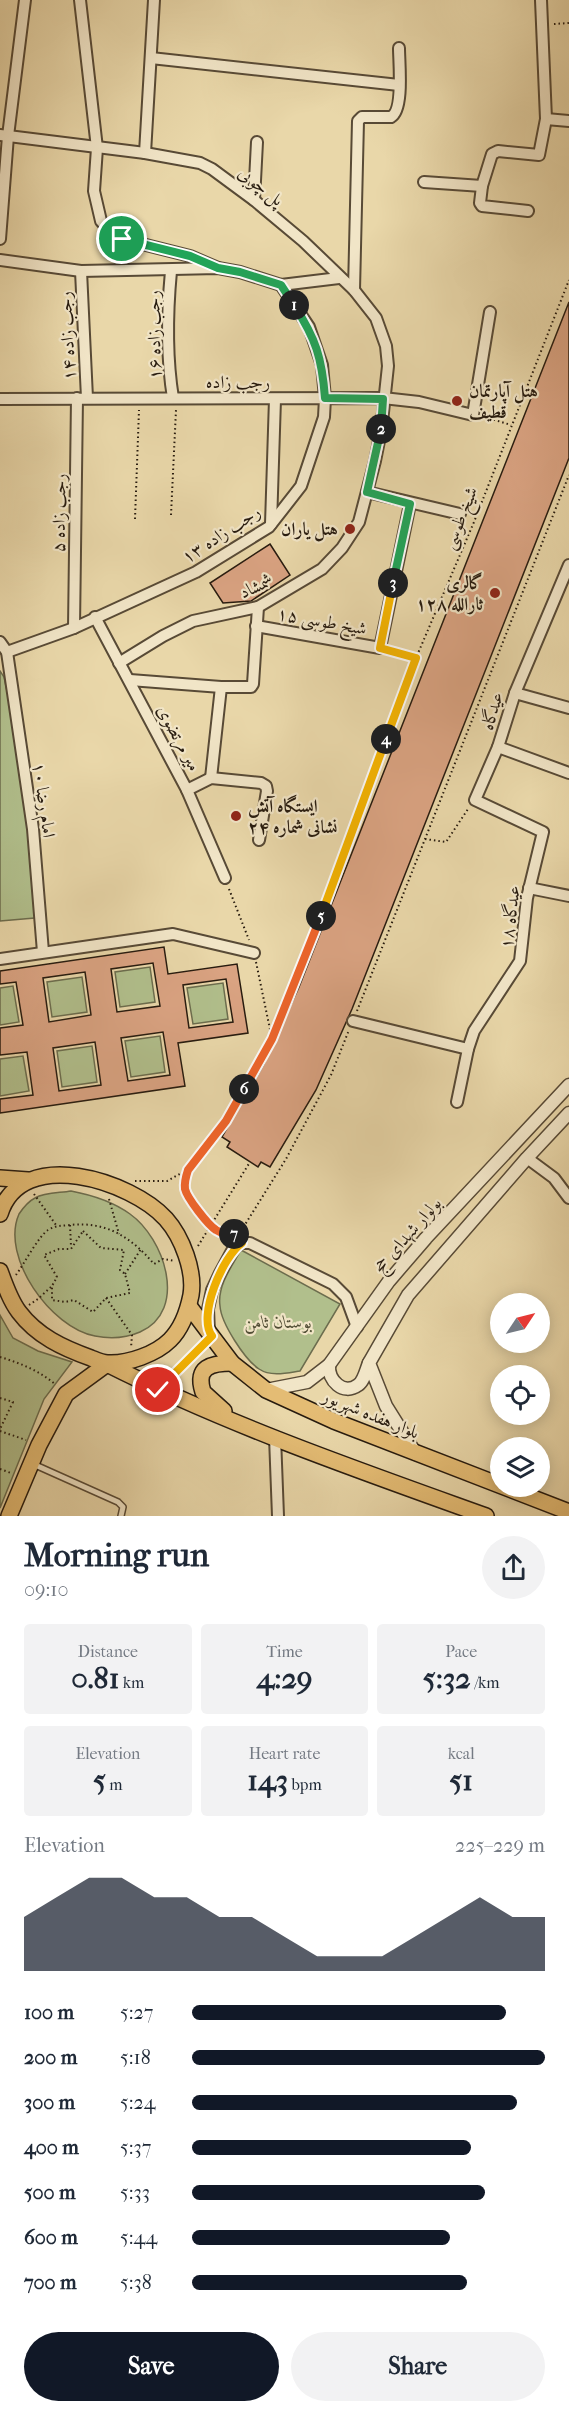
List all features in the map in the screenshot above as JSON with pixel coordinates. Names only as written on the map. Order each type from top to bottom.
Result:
[{"type":"main road","points":[[0,1178],[28,1180],[41,1176],[72,1175],[99,1180],[150,1205],[166,1219],[179,1238],[188,1263],[192,1285],[189,1306],[171,1339],[153,1352],[130,1360],[107,1364],[66,1394],[39,1445],[9,1516]]},
{"type":"main road","points":[[0,1214],[8,1199],[28,1180]]},
{"type":"main road","points":[[0,1271],[6,1289],[19,1311],[32,1327],[52,1341],[107,1364],[158,1390],[275,1437],[486,1516]]},
{"type":"main road","name":"بلوار هفده شهریور","points":[[189,1306],[232,1363],[266,1390],[316,1414],[569,1512]]},
{"type":"main road","points":[[232,1363],[213,1363],[207,1367],[201,1378],[201,1385],[208,1399],[238,1422]]},
{"type":"street","points":[[0,238],[4,135],[25,0]]},
{"type":"street","points":[[80,0],[97,148],[94,191],[101,221],[109,231],[122,239],[190,256],[218,268],[240,272],[281,285],[339,278]]},
{"type":"street","points":[[145,153],[154,0]]},
{"type":"street","points":[[528,211],[482,206],[480,203],[482,186],[492,154],[498,151],[539,155],[546,119],[541,0]]},
{"type":"street","points":[[354,290],[358,121],[362,117],[394,116],[397,112],[399,48]]},
{"type":"street","points":[[151,58],[399,84]]},
{"type":"street","points":[[546,119],[569,121]]},
{"type":"street","points":[[4,135],[97,148]]},
{"type":"street","points":[[254,200],[257,142]]},
{"type":"street","name":"پل چوبی","points":[[97,148],[145,153],[200,163],[212,169],[254,200],[303,241],[354,290],[376,318],[386,346],[388,366],[383,399]]},
{"type":"street","points":[[424,182],[482,186]]},
{"type":"street","points":[[0,260],[81,271],[171,271],[218,268]]},
{"type":"street","name":"رجب زاده ۱۴","points":[[81,271],[82,398]]},
{"type":"street","name":"رجب زاده ۱۶","points":[[171,271],[167,315],[168,370],[175,398]]},
{"type":"street","name":"رجب زاده ۱۳","points":[[7,652],[74,628],[196,572],[271,524],[301,486],[324,417],[322,365],[309,327],[281,285]]},
{"type":"street","points":[[473,415],[490,312]]},
{"type":"street","name":"رجب زاده ۵","points":[[74,628],[82,398]]},
{"type":"street","name":"رجب زاده","points":[[0,399],[383,399],[419,402],[473,415]]},
{"type":"street","points":[[271,524],[275,399]]},
{"type":"street","name":"شمشاد","points":[[119,663],[193,621],[258,607],[322,569],[359,522],[381,431],[383,399]]},
{"type":"street","points":[[367,492],[460,514]]},
{"type":"street","points":[[380,648],[410,504]]},
{"type":"street","name":"عیدگاه","points":[[475,800],[498,747],[515,693],[568,571]]},
{"type":"street","points":[[130,680],[248,687],[253,684],[258,607]]},
{"type":"street","name":"میر مرتضوی","points":[[95,617],[187,790],[225,878]]},
{"type":"street","name":"۱۵ شیخ طوسی","points":[[256,626],[380,648]]},
{"type":"street","points":[[0,642],[7,652]]},
{"type":"street","name":"امام رضا ۱۰","points":[[7,652],[33,829],[43,952]]},
{"type":"street","points":[[211,778],[221,687]]},
{"type":"street","points":[[515,693],[569,708]]},
{"type":"street","points":[[498,747],[569,773]]},
{"type":"street","points":[[187,790],[211,778],[261,783],[266,786],[259,840]]},
{"type":"street","name":"عیدگاه ۱۸","points":[[457,1102],[474,1031],[520,961],[529,888],[543,831],[475,800]]},
{"type":"street","points":[[529,888],[569,896]]},
{"type":"street","points":[[0,959],[173,934],[254,953]]},
{"type":"street","points":[[353,1021],[468,1049]]},
{"type":"street","name":"بولوار شهدای حج","points":[[266,1390],[307,1382],[329,1365],[389,1281],[426,1238],[569,1085]]},
{"type":"street","points":[[329,1365],[334,1383],[346,1388],[360,1383],[408,1295],[569,1113]]},
{"type":"street","points":[[527,1158],[554,1178],[569,1198]]},
{"type":"street","points":[[211,1335],[208,1309],[212,1290],[233,1249],[242,1243],[250,1243],[333,1284],[346,1297],[357,1327]]},
{"type":"street","points":[[369,1364],[386,1406],[416,1454]]},
{"type":"street","points":[[275,1437],[278,1516]]},
{"type":"lane","points":[[32,1463],[118,1502],[123,1507],[121,1516]]},
{"type":"path","points":[[542,24],[569,23]]},
{"type":"path","name":"شیخ طوسی","points":[[188,1170],[226,1121],[272,1039],[308,951],[416,658],[569,280]]},
{"type":"path","points":[[135,519],[139,398]]},
{"type":"path","points":[[171,515],[175,398]]},
{"type":"path","points":[[473,415],[512,425]]},
{"type":"path","points":[[188,1170],[185,1190],[190,1200],[214,1229],[225,1234],[234,1234],[241,1229],[286,1159],[331,1075],[569,476]]},
{"type":"path","name":"۱۵ شیخ طوسی","points":[[380,648],[416,658]]},
{"type":"path","points":[[425,839],[446,842],[475,800]]},
{"type":"path","points":[[6,1289],[46,1231],[56,1225],[96,1224],[119,1234],[141,1249],[154,1264],[163,1259],[188,1263],[250,1162]]},
{"type":"path","points":[[133,1181],[167,1181],[188,1170]]},
{"type":"path","points":[[28,1180],[35,1198],[56,1225]]},
{"type":"path","points":[[99,1180],[111,1203],[119,1234]]},
{"type":"path","points":[[70,1225],[71,1249]]},
{"type":"path","points":[[241,1229],[242,1243]]},
{"type":"path","points":[[52,1286],[52,1300],[65,1302],[74,1300],[93,1312],[106,1298],[130,1293],[125,1274],[120,1270],[124,1250],[101,1248],[83,1231],[71,1249]]},
{"type":"path","points":[[19,1311],[38,1299],[52,1286],[57,1277],[44,1255],[59,1249],[71,1249]]},
{"type":"path","points":[[125,1274],[141,1249]]},
{"type":"path","points":[[106,1298],[132,1335],[130,1360]]},
{"type":"path","points":[[158,1390],[211,1335]]},
{"type":"path","points":[[0,1357],[48,1378],[66,1394]]},
{"type":"path","points":[[0,1398],[13,1402],[0,1430],[39,1445]]},
{"type":"green space","points":[[0,671],[4,677],[28,790],[46,917],[0,921]]},
{"type":"green space","points":[[150,967],[155,1002],[120,1007],[115,972]]},
{"type":"green space","points":[[82,977],[87,1012],[52,1017],[47,982]]},
{"type":"green space","points":[[223,983],[228,1019],[193,1024],[187,988]]},
{"type":"green space","points":[[13,986],[19,1022],[0,1025],[0,988]]},
{"type":"green space","points":[[160,1036],[165,1072],[131,1077],[125,1041]]},
{"type":"green space","points":[[92,1046],[97,1082],[62,1087],[57,1051]]},
{"type":"green space","points":[[23,1056],[29,1091],[0,1096],[0,1059]]},
{"type":"green space","points":[[71,1191],[87,1194],[116,1205],[142,1225],[153,1239],[166,1274],[167,1291],[164,1308],[155,1322],[140,1332],[124,1337],[106,1337],[78,1330],[62,1320],[47,1305],[33,1288],[23,1269],[17,1250],[15,1231],[19,1214],[28,1203],[39,1196]]},
{"type":"green space","name":"بوستان ثامن","points":[[241,1250],[340,1304],[300,1371],[274,1374],[259,1369],[241,1350],[229,1331],[221,1313],[221,1291],[226,1276]]},
{"type":"green space","points":[[0,1315],[13,1338],[38,1351],[72,1362],[44,1399],[0,1508]]},
{"type":"building","points":[[569,302],[569,458],[352,1009],[316,1090],[270,1167],[261,1162],[258,1167],[227,1147],[230,1142],[222,1137],[264,1064],[299,987]]},
{"type":"building","points":[[270,544],[290,575],[251,601],[223,603],[210,583]]},
{"type":"building","points":[[164,947],[168,974],[237,964],[248,1033],[178,1043],[185,1086],[0,1113],[0,1099],[33,1095],[27,1052],[0,1055],[0,1028],[23,1025],[16,982],[0,984],[0,971]],"holes":[[[153,963],[160,1006],[117,1012],[111,969]],[[85,972],[91,1015],[49,1022],[43,978]],[[226,979],[233,1022],[189,1028],[183,985]],[[163,1032],[170,1075],[128,1081],[121,1038]],[[95,1042],[101,1085],[59,1091],[53,1048]]]},
{"type":"place","name":"هتل آپارتمان قطیف","points":[[457,401]]},
{"type":"place","name":"هتل یاران","points":[[350,529]]},
{"type":"place","name":"گالری ثارالله ۱۲۸","points":[[495,593]]},
{"type":"place","name":"ایستگاه آتش نشانی شماره ۲۴","points":[[236,816]]},
{"type":"route","points":[[122,239],[190,256],[218,268],[240,272],[281,285],[309,327],[322,365],[325,398],[383,399],[381,431],[367,492],[410,504],[380,648],[416,658],[308,951],[272,1039],[226,1121],[188,1170],[185,1190],[190,1200],[214,1229],[225,1234],[234,1234],[241,1229],[242,1243],[233,1249],[212,1290],[208,1309],[209,1333],[212,1336],[158,1390]]}]
